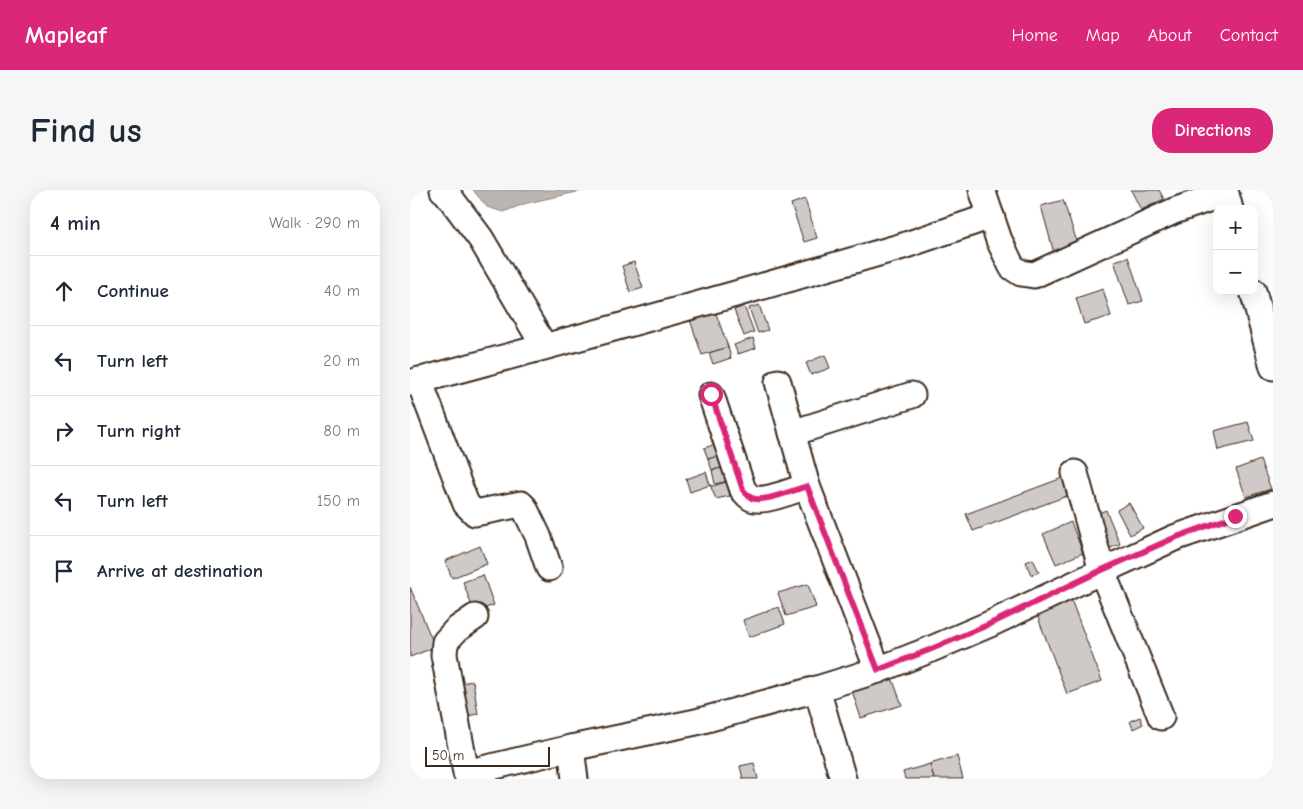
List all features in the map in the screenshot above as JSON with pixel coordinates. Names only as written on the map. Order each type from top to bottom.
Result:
[{"type":"street","points":[[443,190],[481,239],[544,346]]},
{"type":"street","points":[[982,190],[999,240],[1012,267],[1021,274],[1034,276],[1174,211],[1205,200],[1231,198]]},
{"type":"street","points":[[549,568],[538,536],[524,506],[521,504],[475,512],[466,504],[414,381],[614,328],[903,246],[991,216]]},
{"type":"street","points":[[1253,295],[1273,368]]},
{"type":"street","points":[[778,382],[807,486],[878,670]]},
{"type":"street","points":[[711,394],[743,490],[749,497],[755,500],[764,499],[807,486]]},
{"type":"street","points":[[792,433],[912,395]]},
{"type":"street","points":[[1075,473],[1102,570],[1161,717]]},
{"type":"street","points":[[475,617],[456,630],[444,642],[444,655],[461,776],[571,748],[696,722],[817,690],[878,670],[990,624],[1174,538],[1273,504]]},
{"type":"street","points":[[817,690],[843,779]]},
{"type":"street","points":[[571,748],[575,779]]},
{"type":"shaded area","points":[[473,190],[586,190],[527,203],[503,212],[487,207]]},
{"type":"building","points":[[1131,190],[1159,190],[1164,199],[1141,210]]},
{"type":"building","points":[[805,199],[817,238],[804,242],[791,204]]},
{"type":"building","points":[[1063,200],[1078,245],[1054,253],[1041,206]]},
{"type":"building","points":[[1128,257],[1143,301],[1129,305],[1114,261]]},
{"type":"building","points":[[634,262],[643,288],[630,292],[622,266]]},
{"type":"building","points":[[1103,289],[1111,316],[1084,324],[1076,298]]},
{"type":"building","points":[[759,305],[768,330],[758,333],[749,308]]},
{"type":"building","points":[[744,306],[754,332],[744,336],[734,310]]},
{"type":"building","points":[[714,308],[728,347],[702,355],[689,317]]},
{"type":"building","points":[[753,338],[756,348],[738,354],[734,345]]},
{"type":"building","points":[[728,347],[731,358],[713,364],[709,353]]},
{"type":"building","points":[[825,355],[830,368],[811,375],[806,363]]},
{"type":"building","points":[[1248,422],[1254,441],[1218,450],[1214,431]]},
{"type":"building","points":[[725,441],[729,453],[708,459],[704,448]]},
{"type":"building","points":[[725,454],[727,467],[712,470],[708,459]]},
{"type":"building","points":[[1260,460],[1271,489],[1246,497],[1236,469]]},
{"type":"building","points":[[727,467],[731,480],[715,484],[712,470]]},
{"type":"building","points":[[706,472],[710,485],[690,492],[686,479]]},
{"type":"building","points":[[1065,477],[1072,494],[973,531],[966,514]]},
{"type":"building","points":[[727,482],[730,496],[716,499],[710,485]]},
{"type":"building","points":[[1129,503],[1143,528],[1130,535],[1117,510]]},
{"type":"building","points":[[1106,510],[1120,544],[1108,549],[1094,515]]},
{"type":"building","points":[[1071,522],[1083,553],[1056,564],[1043,534]]},
{"type":"building","points":[[480,546],[487,564],[452,578],[445,561]]},
{"type":"building","points":[[1033,559],[1039,572],[1031,575],[1026,562]]},
{"type":"building","points":[[483,575],[494,605],[474,612],[463,582]]},
{"type":"building","points":[[808,584],[816,607],[786,616],[778,593]]},
{"type":"building","points":[[410,587],[435,647],[410,657]]},
{"type":"building","points":[[1070,597],[1102,681],[1067,694],[1035,610]]},
{"type":"building","points":[[779,607],[785,624],[749,637],[743,620]]},
{"type":"building","points":[[891,675],[902,705],[861,718],[851,688]]},
{"type":"building","points":[[473,681],[478,714],[460,717],[454,684]]},
{"type":"building","points":[[1140,717],[1143,724],[1133,729],[1130,721]]},
{"type":"building","points":[[957,756],[963,779],[934,779],[930,764]]},
{"type":"building","points":[[754,763],[758,779],[743,779],[740,766]]},
{"type":"building","points":[[930,764],[934,779],[905,779],[903,772]]},
{"type":"route","points":[[711,394],[743,490],[749,497],[755,500],[764,499],[807,486],[878,670],[990,624],[1174,538],[1235,516]]}]
